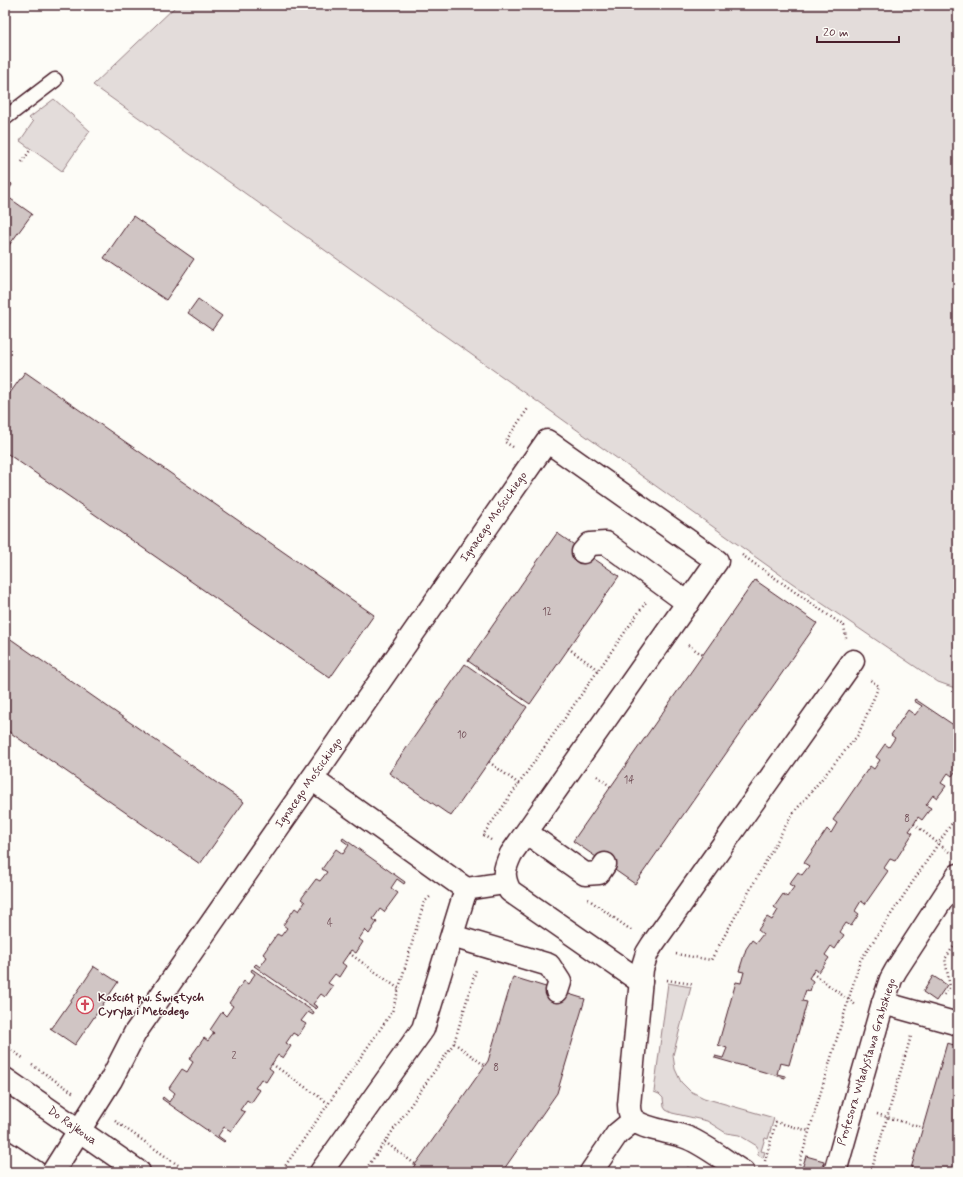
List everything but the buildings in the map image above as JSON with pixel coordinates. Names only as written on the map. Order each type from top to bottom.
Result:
[{"type":"street","name":"Ignacego Mościckiego","points":[[53,1172],[111,1080],[135,1033],[547,441],[717,562],[688,603]]},
{"type":"street","points":[[583,552],[590,544],[606,543],[688,603],[511,854],[505,865],[505,883],[510,891],[640,982]]},
{"type":"street","points":[[735,1167],[687,1137],[642,1125],[634,1120],[629,1113],[628,1105],[642,969],[647,953],[851,663]]},
{"type":"street","points":[[312,779],[458,883],[505,883]]},
{"type":"street","points":[[527,833],[586,874],[599,873],[605,864]]},
{"type":"street","name":"Profesora Władysława Grabskiego","points":[[835,1172],[891,979],[956,865]]},
{"type":"street","points":[[321,1172],[424,1029],[452,936],[458,883]]},
{"type":"street","points":[[452,936],[549,965],[560,982],[558,991]]},
{"type":"street","points":[[880,1013],[958,1024]]},
{"type":"street","name":"Do Rajkowa","points":[[5,1079],[139,1172]]},
{"type":"street","points":[[591,1172],[617,1134],[634,1120]]},
{"type":"street","points":[[5,1152],[35,1172]]},
{"type":"lane","points":[[5,118],[55,80]]},
{"type":"path","points":[[22,162],[31,149]]},
{"type":"path","points":[[511,854],[483,835],[660,582]]},
{"type":"path","points":[[568,648],[598,670]]},
{"type":"path","points":[[673,954],[711,960],[791,816],[858,736],[879,686],[851,663]]},
{"type":"path","points":[[489,762],[518,784]]},
{"type":"path","points":[[914,824],[956,865]]},
{"type":"path","points":[[280,1172],[392,1012],[424,902],[458,883]]},
{"type":"path","points":[[941,999],[950,987],[945,959],[958,940]]},
{"type":"path","points":[[349,953],[399,989]]},
{"type":"path","points":[[812,973],[854,1005],[880,1013],[913,1032],[871,1172]]},
{"type":"path","points":[[662,979],[692,984]]},
{"type":"path","points":[[454,1043],[484,1065]]},
{"type":"path","points":[[272,1064],[328,1103]]},
{"type":"path","points":[[854,1107],[923,1128]]},
{"type":"path","points":[[764,1166],[776,1122],[809,1131]]},
{"type":"path","points":[[385,1142],[415,1164]]},
{"type":"shaded area","points":[[177,5],[958,5],[958,689],[938,682],[792,583],[93,85]]},
{"type":"shaded area","points":[[54,99],[90,131],[62,171],[20,141],[33,122],[29,118]]},
{"type":"shaded area","points":[[668,983],[691,987],[673,1055],[675,1069],[681,1082],[690,1091],[704,1098],[774,1118],[768,1139],[765,1138],[761,1151],[765,1152],[763,1158],[758,1155],[757,1146],[739,1135],[726,1133],[707,1121],[672,1113],[666,1110],[664,1107],[663,1098],[654,1092]]},
{"type":"place","name":"Kościół pw. Świętych Cyryla i Metodego","points":[[85,1005]]}]
